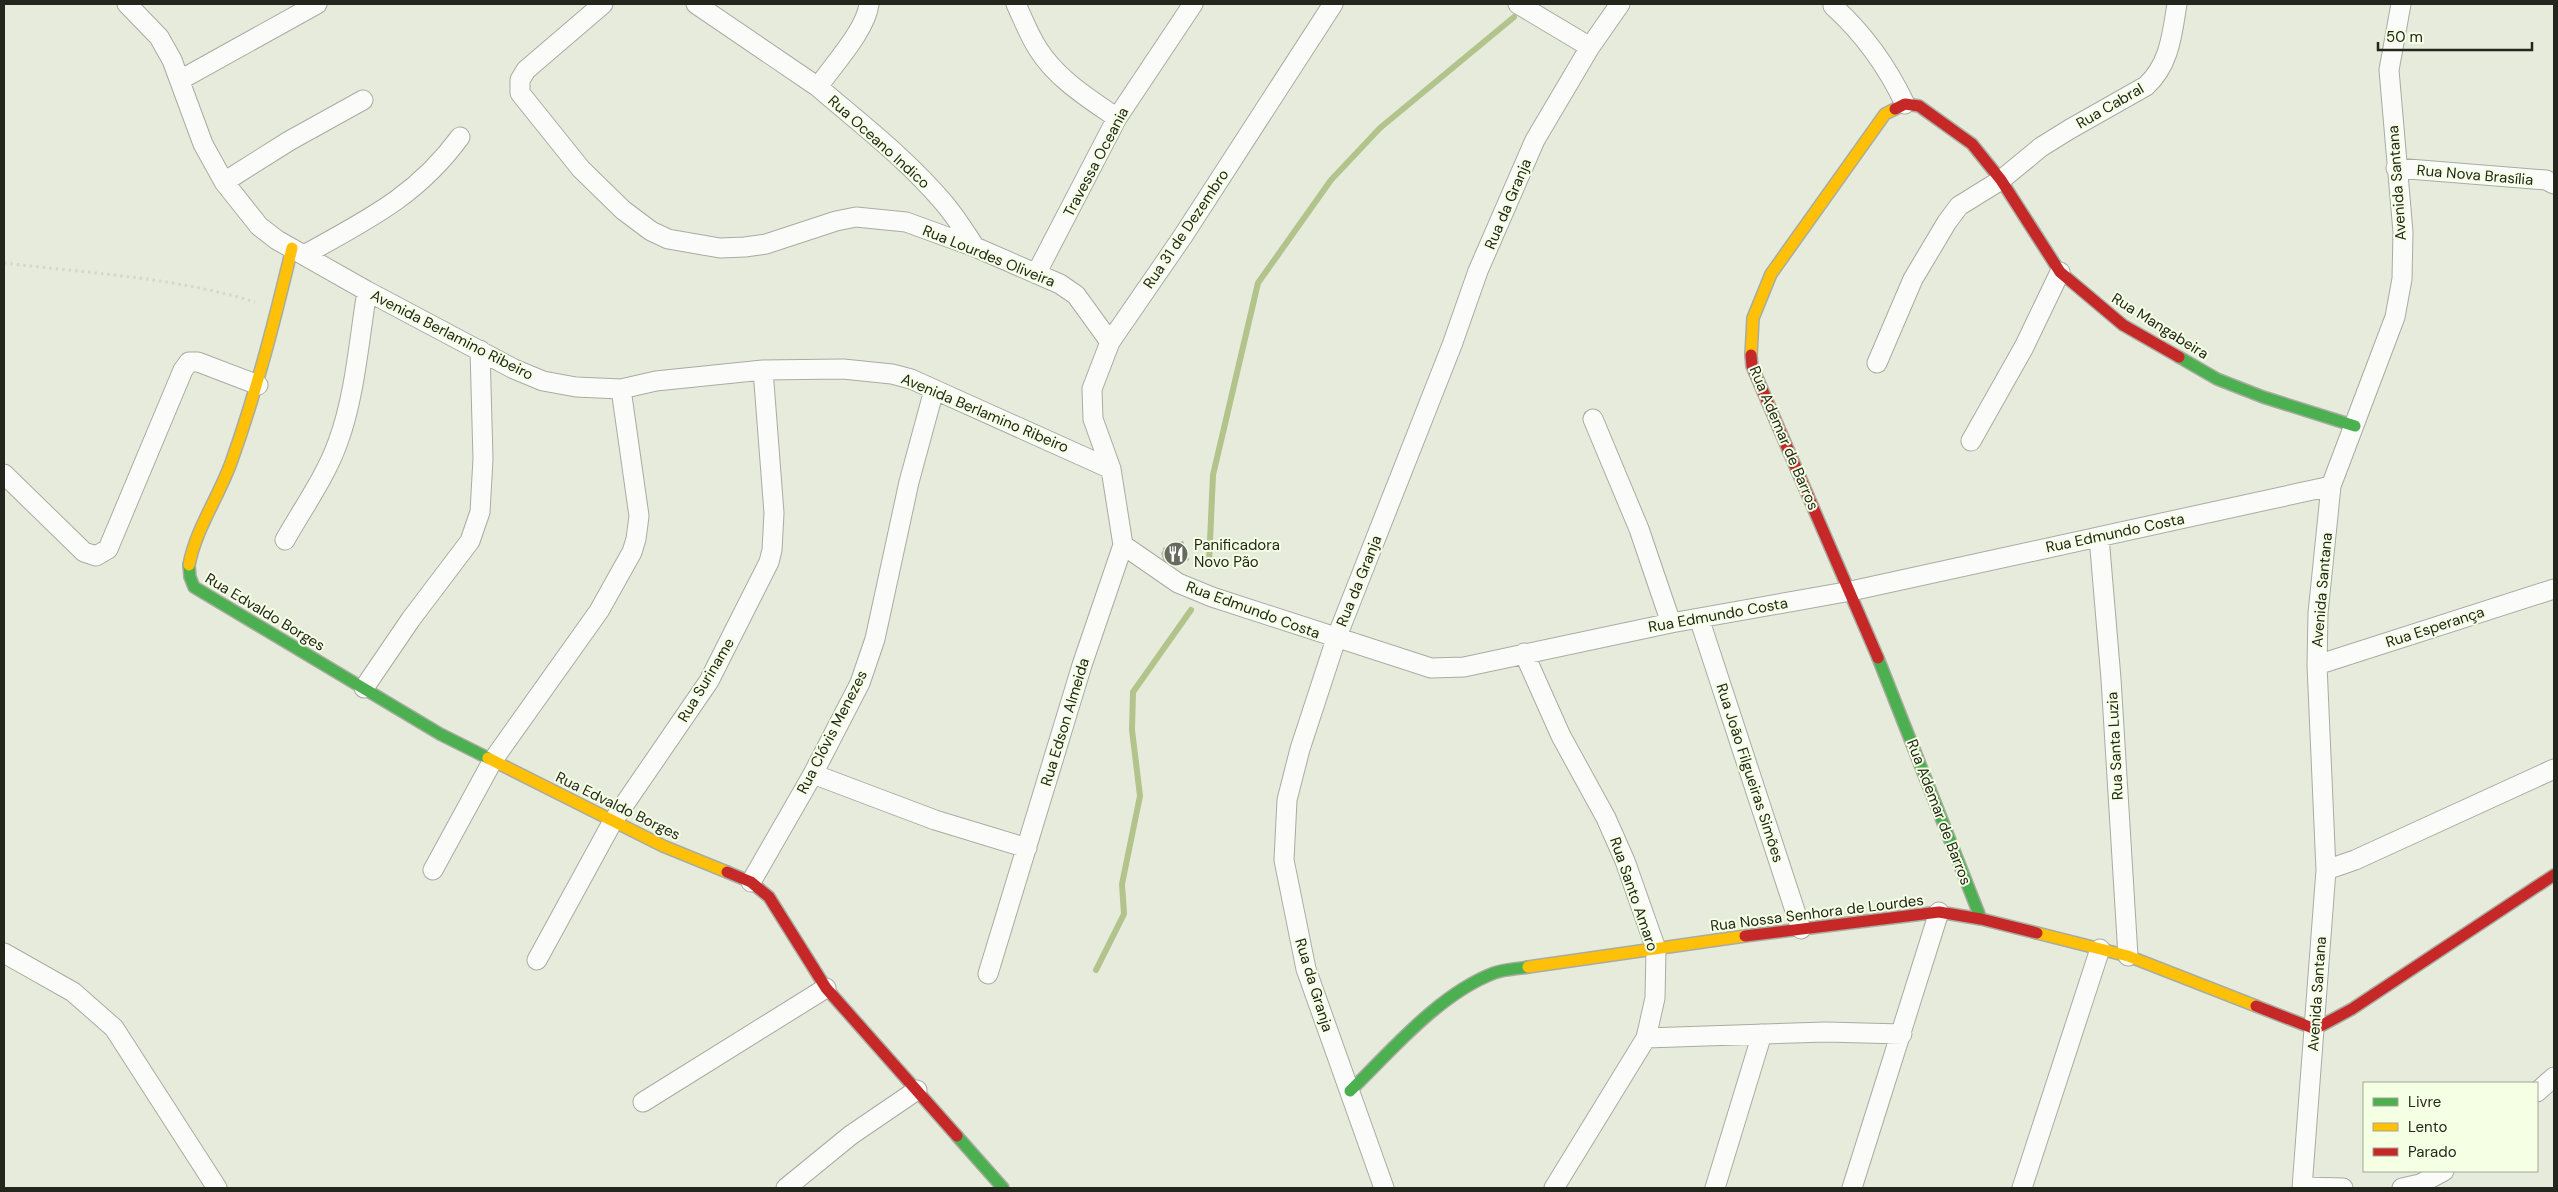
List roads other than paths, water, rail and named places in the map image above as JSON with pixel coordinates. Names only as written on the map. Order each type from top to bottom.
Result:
[{"type":"street","name":"Avenida Berlamino Ribeiro","points":[[127,4],[159,37],[180,80],[203,144],[224,182],[259,226],[298,252],[367,291],[543,381],[576,387],[621,389],[656,381],[763,370],[843,369],[892,374],[934,390],[1112,469]]},
{"type":"street","points":[[180,80],[317,4]]},
{"type":"street","name":"Rua Lourdes Oliveira","points":[[603,4],[526,70],[520,80],[520,93],[580,169],[623,210],[651,231],[668,239],[720,248],[766,244],[836,221],[856,217],[906,222],[975,247],[1076,294],[1110,342]]},
{"type":"street","name":"Rua Oceano Indico","points":[[696,4],[818,87],[894,151],[945,204],[975,247]]},
{"type":"street","points":[[818,87],[860,28],[868,11],[869,4]]},
{"type":"street","points":[[1016,4],[1038,50],[1054,69],[1087,98],[1117,118]]},
{"type":"street","name":"Travessa Oceania","points":[[1036,274],[1117,118],[1193,4]]},
{"type":"street","name":"Rua 31 de Dezembro","points":[[1112,469],[1093,419],[1092,389],[1110,342],[1188,228],[1333,4]]},
{"type":"street","points":[[1518,4],[1590,47]]},
{"type":"street","name":"Rua da Granja","points":[[1384,1188],[1306,970],[1284,860],[1287,800],[1300,749],[1336,639],[1452,345],[1478,272],[1535,140],[1590,47],[1620,4]]},
{"type":"street","name":"Rua Cabral","points":[[1877,363],[1913,279],[1947,222],[1959,206],[2001,180],[2042,147],[2070,128],[2146,86],[2157,76],[2164,64],[2170,45],[2177,4]]},
{"type":"street","name":"Avenida Santana","points":[[2302,1187],[2326,870],[2317,665],[2318,613],[2331,486],[2395,317],[2402,280],[2402,232],[2389,70],[2400,4]]},
{"type":"street","points":[[1833,6],[1858,28],[1894,81],[1905,104],[1919,106],[1972,144],[2001,180]]},
{"type":"street","points":[[224,182],[289,141],[363,100]]},
{"type":"street","name":"Rua Ademar de Barros","points":[[1905,104],[1885,114],[1771,274],[1756,302],[1749,337],[1752,366],[1851,591],[1930,786],[1981,919]]},
{"type":"street","points":[[298,252],[406,194],[442,162],[460,137]]},
{"type":"street","name":"Rua Nova Brasília","points":[[2396,168],[2546,180],[2554,184]]},
{"type":"street","name":"Rua Mangabeira","points":[[2001,180],[2060,272],[2123,325],[2217,379],[2263,397],[2355,426]]},
{"type":"street","name":"Rua Edvaldo Borges","points":[[298,252],[278,309],[258,385],[218,495],[192,552],[188,572],[189,580],[194,587],[440,734],[663,846],[751,882],[769,897],[826,988],[1003,1188]]},
{"type":"street","points":[[1971,441],[2024,347],[2060,272]]},
{"type":"street","points":[[285,540],[329,463],[338,442],[346,415],[367,291]]},
{"type":"street","points":[[364,688],[411,619],[470,541],[480,512],[483,459],[480,350]]},
{"type":"street","points":[[4,474],[84,552],[96,556],[108,549],[179,379],[189,362],[198,362],[258,385]]},
{"type":"street","name":"Rua Suriname","points":[[538,960],[613,821],[709,681],[769,562],[772,550],[774,513],[763,370]]},
{"type":"street","points":[[433,870],[493,760],[600,611],[632,552],[639,516],[621,389]]},
{"type":"street","name":"Rua Clóvis Menezes","points":[[751,882],[813,774],[860,683],[876,639],[909,482],[934,390]]},
{"type":"street","points":[[1593,419],[1639,529],[1671,623]]},
{"type":"street","name":"Rua Edson Almeida","points":[[988,974],[1082,665],[1123,545],[1112,469]]},
{"type":"street","name":"Rua Edmundo Costa","points":[[1123,545],[1178,583],[1193,589],[1336,639],[1431,668],[1488,663],[1524,653],[1671,623],[1851,591],[2331,486]]},
{"type":"street","name":"Rua Santa Luzia","points":[[2099,537],[2111,678],[2128,956]]},
{"type":"street","name":"Rua Esperança","points":[[2317,665],[2554,589]]},
{"type":"street","name":"Rua João Filgueiras Simões","points":[[1699,618],[1801,928]]},
{"type":"street","name":"Rua Santo Amaro","points":[[1524,653],[1561,736],[1606,818],[1625,861],[1656,949],[1655,998],[1646,1038],[1554,1188]]},
{"type":"street","points":[[2326,870],[2355,860],[2554,769]]},
{"type":"street","points":[[813,774],[935,820],[1027,848]]},
{"type":"street","points":[[2315,1029],[2384,988],[2554,875]]},
{"type":"street","points":[[1852,1188],[1939,912]]},
{"type":"street","name":"Rua Nossa Senhora de Lourdes","points":[[1350,1091],[1440,1005],[1470,984],[1496,972],[1525,966],[1889,916],[1939,912],[1981,919],[2128,956],[2315,1029]]},
{"type":"street","points":[[2022,1188],[2100,949]]},
{"type":"street","points":[[4,952],[73,992],[114,1028],[217,1188]]},
{"type":"street","points":[[643,1102],[826,988]]},
{"type":"street","points":[[1646,1038],[1826,1032],[1902,1034]]},
{"type":"street","points":[[1715,1188],[1762,1034]]},
{"type":"street","points":[[2538,1091],[2554,1077]]},
{"type":"street","points":[[786,1188],[851,1135],[916,1090]]},
{"type":"street","points":[[2402,1188],[2420,1184],[2442,1172]]},
{"type":"street","points":[[2302,1187],[2343,1188]]},
{"type":"waterway","points":[[1209,563],[1213,475],[1258,283],[1331,180],[1380,128],[1514,17]]},
{"type":"waterway","points":[[1096,970],[1124,914],[1122,884],[1140,796],[1132,730],[1133,692],[1191,610]]},
{"type":"place","name":"Panificadora Novo Pão","points":[[1176,554]]}]
